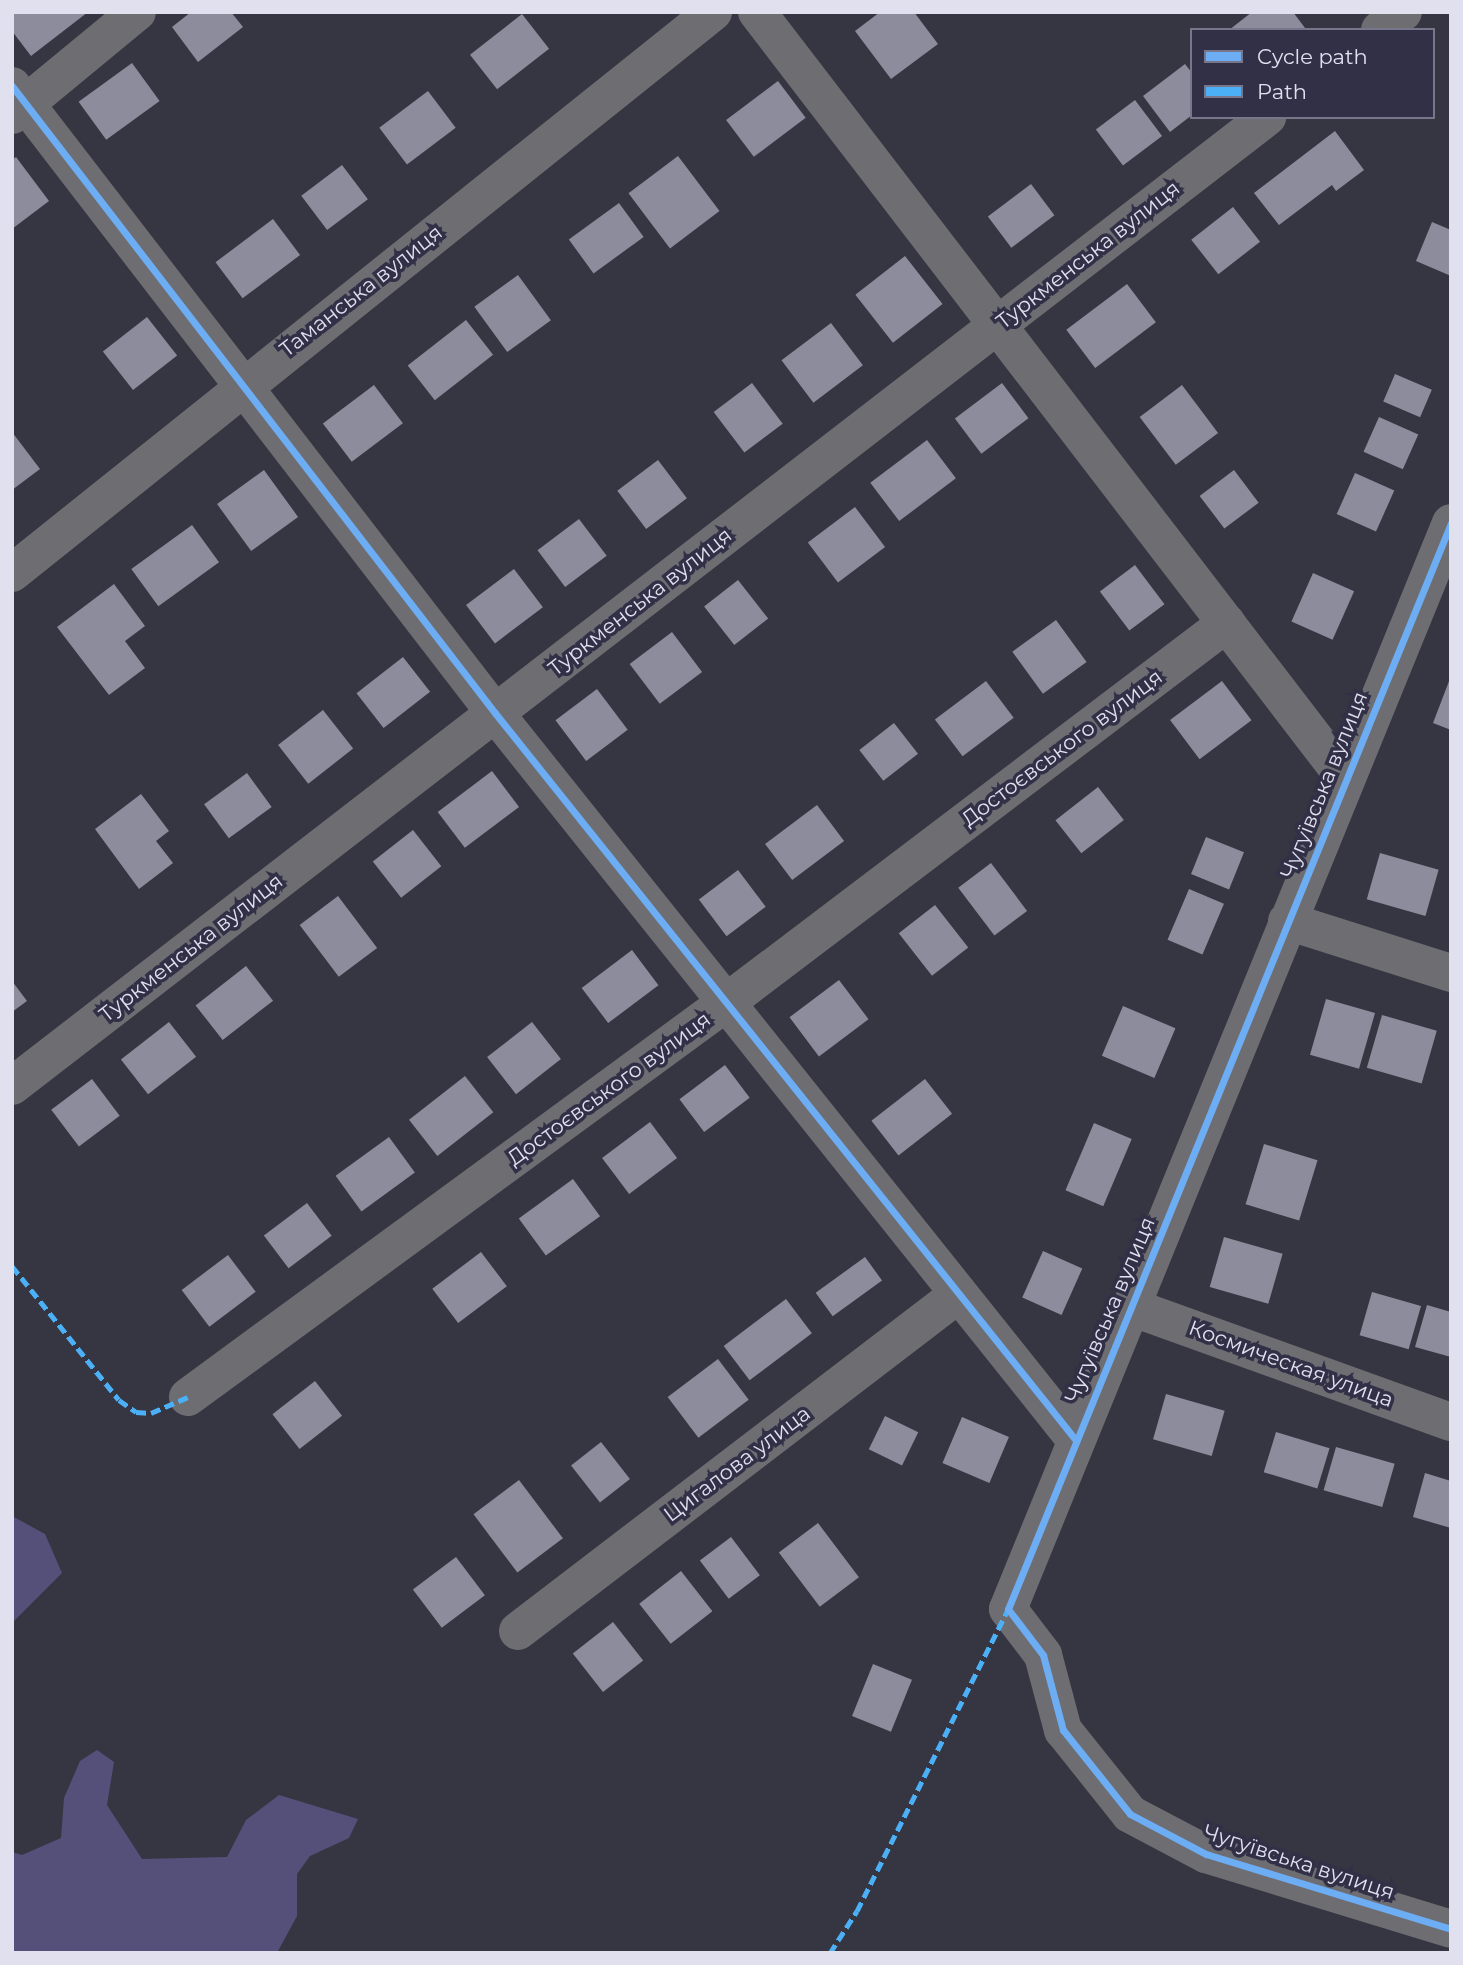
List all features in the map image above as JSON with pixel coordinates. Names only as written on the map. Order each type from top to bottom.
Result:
[{"type":"street","points":[[136,12],[17,102],[956,1296],[1075,1439]]},
{"type":"street","name":"Таманська вулиця","points":[[12,573],[242,385],[713,12]]},
{"type":"street","points":[[758,12],[1345,778]]},
{"type":"street","points":[[1383,28],[1403,12]]},
{"type":"street","name":"Туркменська вулиця","points":[[12,1086],[1264,119]]},
{"type":"street","name":"Чугуївська вулиця","points":[[1451,523],[1441,572],[1345,778],[1008,1609],[1043,1655],[1063,1730],[1130,1814],[1206,1854],[1451,1929]]},
{"type":"street","name":"Достоєвського вулиця","points":[[188,1397],[727,1003],[1227,623]]},
{"type":"street","points":[[1287,921],[1451,973]]},
{"type":"street","name":"Цигалова улица","points":[[518,1631],[956,1296]]},
{"type":"street","name":"Космическая улица","points":[[1131,1307],[1451,1422]]},
{"type":"shaded area","points":[[12,1516],[45,1534],[62,1573],[12,1623]]},
{"type":"shaded area","points":[[97,1750],[114,1762],[107,1805],[142,1859],[227,1857],[246,1820],[279,1795],[358,1819],[349,1838],[310,1856],[297,1874],[297,1916],[277,1953],[12,1953],[12,1852],[22,1855],[61,1838],[64,1798],[80,1761]]},
{"type":"building","points":[[12,12],[88,12],[31,56],[12,31]]},
{"type":"building","points":[[191,12],[231,12],[243,27],[198,62],[172,27]]},
{"type":"building","points":[[880,12],[914,12],[938,44],[891,79],[855,31]]},
{"type":"building","points":[[1252,12],[1293,12],[1305,28],[1232,28]]},
{"type":"building","points":[[522,14],[549,49],[497,89],[470,55]]},
{"type":"building","points":[[132,63],[160,101],[106,140],[79,102]]},
{"type":"building","points":[[1185,64],[1190,70],[1190,117],[1170,132],[1143,96]]},
{"type":"building","points":[[778,81],[806,118],[754,157],[726,120]]},
{"type":"building","points":[[428,91],[456,128],[407,164],[379,128]]},
{"type":"building","points":[[1135,100],[1162,136],[1123,165],[1096,129]]},
{"type":"building","points":[[1335,131],[1364,170],[1336,191],[1332,185],[1279,225],[1254,193]]},
{"type":"building","points":[[678,156],[720,211],[670,248],[628,193]]},
{"type":"building","points":[[16,157],[49,201],[12,229],[12,160]]},
{"type":"building","points":[[342,165],[368,199],[327,230],[301,196]]},
{"type":"building","points":[[1031,184],[1054,215],[1011,248],[988,216]]},
{"type":"building","points":[[619,203],[644,237],[594,273],[569,239]]},
{"type":"building","points":[[1233,207],[1260,242],[1218,274],[1191,240]]},
{"type":"building","points":[[273,219],[300,255],[243,298],[215,262]]},
{"type":"building","points":[[1432,222],[1451,230],[1451,276],[1416,261]]},
{"type":"building","points":[[905,256],[943,304],[893,343],[855,295]]},
{"type":"building","points":[[518,275],[551,320],[507,352],[474,307]]},
{"type":"building","points":[[1127,284],[1156,322],[1095,368],[1066,330]]},
{"type":"building","points":[[147,317],[177,356],[133,390],[103,351]]},
{"type":"building","points":[[466,320],[493,355],[435,400],[408,366]]},
{"type":"building","points":[[831,323],[863,365],[813,403],[781,360]]},
{"type":"building","points":[[1395,374],[1432,390],[1420,417],[1383,402]]},
{"type":"building","points":[[752,383],[783,424],[744,453],[714,412]]},
{"type":"building","points":[[1002,383],[1028,418],[981,454],[955,419]]},
{"type":"building","points":[[374,385],[403,423],[352,462],[323,424]]},
{"type":"building","points":[[1182,385],[1218,433],[1176,465],[1140,417]]},
{"type":"building","points":[[1379,417],[1418,434],[1403,469],[1364,452]]},
{"type":"building","points":[[12,432],[40,469],[12,490]]},
{"type":"building","points":[[927,440],[956,478],[899,521],[870,483]]},
{"type":"building","points":[[658,460],[687,498],[646,529],[617,491]]},
{"type":"building","points":[[264,470],[298,517],[251,551],[217,504]]},
{"type":"building","points":[[1234,470],[1259,503],[1224,529],[1200,496]]},
{"type":"building","points":[[1355,473],[1394,490],[1376,532],[1337,514]]},
{"type":"building","points":[[855,507],[885,547],[838,582],[808,543]]},
{"type":"building","points":[[579,519],[607,556],[565,587],[537,550]]},
{"type":"building","points":[[192,525],[219,562],[158,606],[131,569]]},
{"type":"building","points":[[1135,565],[1164,604],[1129,631],[1100,591]]},
{"type":"building","points":[[514,569],[543,607],[495,643],[466,605]]},
{"type":"building","points":[[1313,573],[1354,591],[1333,640],[1291,621]]},
{"type":"building","points":[[738,580],[768,619],[734,645],[704,606]]},
{"type":"building","points":[[114,584],[145,626],[125,641],[145,668],[109,695],[57,627]]},
{"type":"building","points":[[1056,620],[1087,662],[1043,694],[1012,652]]},
{"type":"building","points":[[672,632],[702,672],[660,704],[630,664]]},
{"type":"building","points":[[403,657],[430,692],[384,728],[357,693]]},
{"type":"building","points":[[1451,676],[1451,730],[1433,723]]},
{"type":"building","points":[[986,681],[1014,718],[963,756],[935,720]]},
{"type":"building","points":[[1222,681],[1251,720],[1200,759],[1170,720]]},
{"type":"building","points":[[597,689],[628,730],[586,761],[555,720]]},
{"type":"building","points":[[323,710],[353,749],[308,784],[278,745]]},
{"type":"building","points":[[894,723],[918,754],[883,781],[859,750]]},
{"type":"building","points":[[492,771],[519,807],[465,848],[438,812]]},
{"type":"building","points":[[247,773],[272,807],[229,838],[204,804]]},
{"type":"building","points":[[1098,787],[1124,820],[1081,853],[1055,820]]},
{"type":"building","points":[[141,794],[169,831],[156,841],[173,863],[139,889],[95,829]]},
{"type":"building","points":[[817,805],[844,841],[792,880],[765,844]]},
{"type":"building","points":[[413,830],[441,866],[401,898],[373,861]]},
{"type":"building","points":[[1206,837],[1244,852],[1229,889],[1191,874]]},
{"type":"building","points":[[1380,853],[1439,870],[1425,916],[1367,899]]},
{"type":"building","points":[[991,863],[1027,911],[994,936],[958,888]]},
{"type":"building","points":[[738,870],[766,907],[727,936],[699,899]]},
{"type":"building","points":[[1189,889],[1224,904],[1202,954],[1168,940]]},
{"type":"building","points":[[338,896],[377,948],[339,977],[300,925]]},
{"type":"building","points":[[935,905],[968,948],[932,976],[899,933]]},
{"type":"building","points":[[632,950],[658,985],[608,1023],[582,988]]},
{"type":"building","points":[[246,966],[273,1001],[223,1040],[196,1005]]},
{"type":"building","points":[[839,980],[868,1019],[819,1056],[789,1017]]},
{"type":"building","points":[[12,981],[27,1001],[12,1012]]},
{"type":"building","points":[[1326,999],[1375,1013],[1359,1069],[1310,1055]]},
{"type":"building","points":[[1123,1006],[1175,1028],[1154,1078],[1102,1056]]},
{"type":"building","points":[[1382,1015],[1437,1031],[1422,1084],[1367,1068]]},
{"type":"building","points":[[169,1022],[196,1057],[148,1094],[121,1060]]},
{"type":"building","points":[[532,1022],[561,1059],[516,1094],[487,1057]]},
{"type":"building","points":[[725,1065],[750,1098],[704,1132],[679,1099]]},
{"type":"building","points":[[465,1076],[493,1112],[437,1156],[409,1120]]},
{"type":"building","points":[[92,1079],[120,1116],[79,1146],[51,1110]]},
{"type":"building","points":[[925,1079],[952,1114],[899,1156],[871,1121]]},
{"type":"building","points":[[650,1122],[677,1158],[629,1194],[602,1158]]},
{"type":"building","points":[[1094,1123],[1132,1139],[1103,1206],[1065,1190]]},
{"type":"building","points":[[389,1137],[415,1173],[361,1211],[336,1176]]},
{"type":"building","points":[[1264,1144],[1318,1160],[1299,1221],[1246,1204]]},
{"type":"building","points":[[573,1179],[600,1216],[546,1256],[519,1218]]},
{"type":"building","points":[[307,1203],[332,1236],[289,1268],[264,1235]]},
{"type":"building","points":[[1224,1237],[1283,1254],[1268,1304],[1210,1287]]},
{"type":"building","points":[[1043,1251],[1082,1268],[1062,1315],[1022,1298]]},
{"type":"building","points":[[481,1252],[507,1286],[458,1323],[432,1289]]},
{"type":"building","points":[[228,1255],[256,1292],[209,1327],[182,1290]]},
{"type":"building","points":[[865,1257],[882,1280],[833,1316],[816,1293]]},
{"type":"building","points":[[1372,1292],[1421,1306],[1409,1349],[1360,1335]]},
{"type":"building","points":[[786,1299],[812,1333],[750,1380],[724,1346]]},
{"type":"building","points":[[1427,1305],[1451,1312],[1451,1357],[1415,1347]]},
{"type":"building","points":[[718,1359],[749,1400],[698,1438],[668,1397]]},
{"type":"building","points":[[315,1381],[342,1416],[300,1449],[272,1414]]},
{"type":"building","points":[[1166,1394],[1225,1411],[1212,1456],[1153,1439]]},
{"type":"building","points":[[885,1416],[918,1432],[902,1465],[869,1449]]},
{"type":"building","points":[[962,1417],[1009,1437],[989,1483],[942,1463]]},
{"type":"building","points":[[1276,1432],[1330,1448],[1317,1489],[1264,1472]]},
{"type":"building","points":[[601,1442],[630,1479],[600,1502],[571,1465]]},
{"type":"building","points":[[1336,1447],[1395,1464],[1382,1507],[1324,1490]]},
{"type":"building","points":[[1425,1473],[1451,1481],[1451,1528],[1413,1517]]},
{"type":"building","points":[[519,1480],[563,1538],[517,1573],[473,1514]]},
{"type":"building","points":[[818,1523],[859,1577],[820,1607],[779,1552]]},
{"type":"building","points":[[731,1537],[760,1575],[729,1599],[700,1560]]},
{"type":"building","points":[[456,1557],[485,1595],[442,1628],[413,1589]]},
{"type":"building","points":[[681,1571],[712,1611],[671,1644],[639,1604]]},
{"type":"building","points":[[613,1622],[643,1661],[603,1692],[573,1653]]},
{"type":"building","points":[[873,1664],[912,1680],[891,1732],[852,1716]]},
{"type":"marked path","points":[[12,1266],[119,1400],[136,1412],[151,1413],[188,1397]]},
{"type":"marked path","points":[[830,1953],[857,1911],[1008,1609]]},
{"type":"cycle path","points":[[12,86],[495,713],[1075,1439]]},
{"type":"cycle path","points":[[1451,523],[1008,1609],[1043,1655],[1063,1730],[1130,1814],[1206,1854],[1451,1929]]}]
